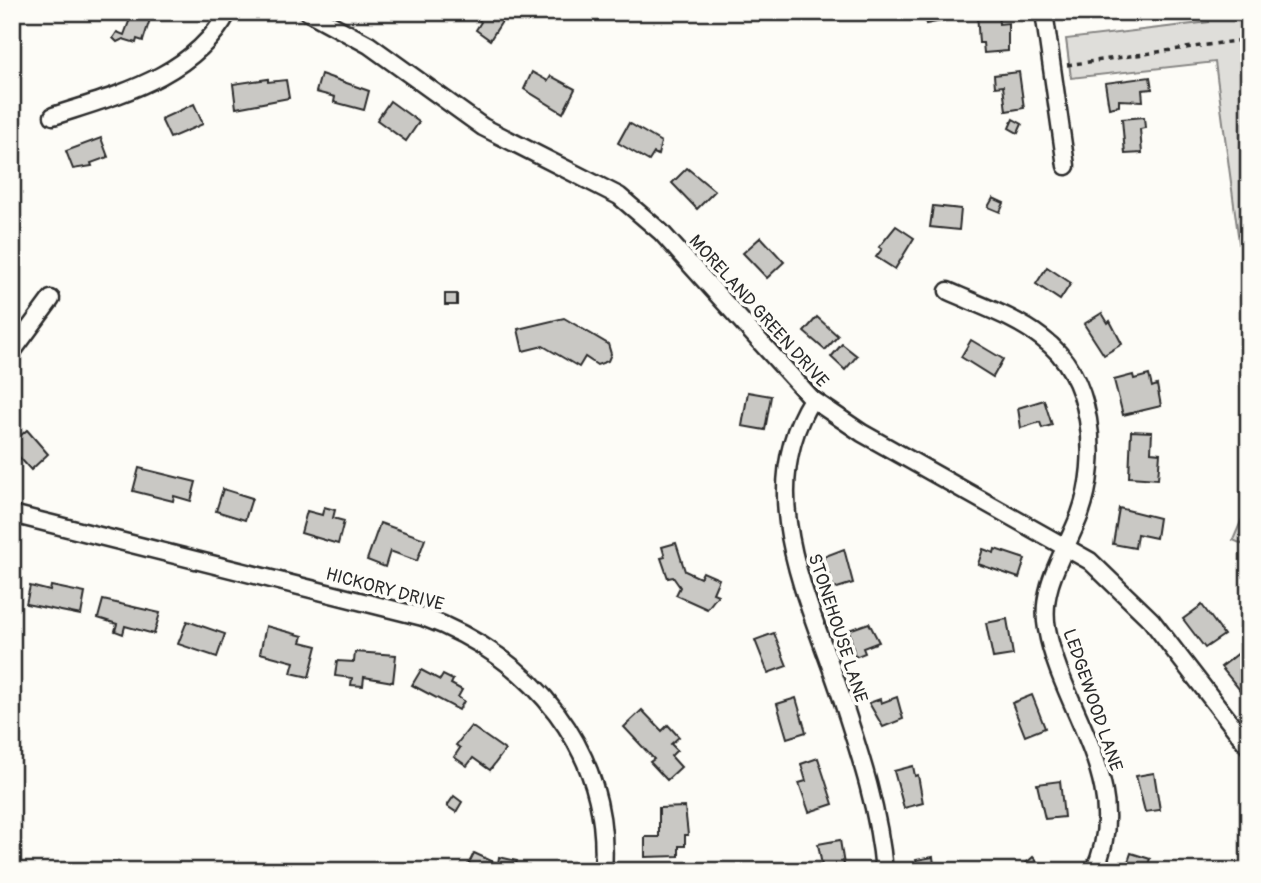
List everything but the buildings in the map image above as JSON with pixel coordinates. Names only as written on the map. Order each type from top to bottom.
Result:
[{"type":"street","points":[[53,116],[142,86],[171,70],[208,40],[228,12]]},
{"type":"street","name":"MORELAND GREEN DRIVE","points":[[308,12],[369,45],[483,127],[590,179],[633,206],[661,232],[812,399],[862,433],[1066,545],[1100,569],[1151,620],[1249,747]]},
{"type":"street","points":[[1044,12],[1066,166]]},
{"type":"street","name":"LEDGEWOOD LANE","points":[[948,290],[1024,326],[1045,340],[1060,358],[1083,399],[1090,436],[1089,475],[1080,514],[1050,582],[1044,613],[1050,644],[1088,737],[1103,790],[1105,832],[1094,871]]},
{"type":"street","points":[[12,352],[51,299]]},
{"type":"street","name":"STONEHOUSE LANE","points":[[812,399],[800,419],[790,458],[787,528],[798,574],[839,690],[870,793],[884,871]]},
{"type":"street","name":"HICKORY DRIVE","points":[[12,514],[423,617],[478,640],[525,676],[546,697],[578,747],[598,803],[603,871]]},
{"type":"path","points":[[1052,67],[1249,39]]},
{"type":"shaded area","points":[[1208,12],[1249,12],[1249,317],[1215,62],[1071,78],[1066,39],[1209,22]]},
{"type":"shaded area","points":[[1249,503],[1249,547],[1233,540]]}]
